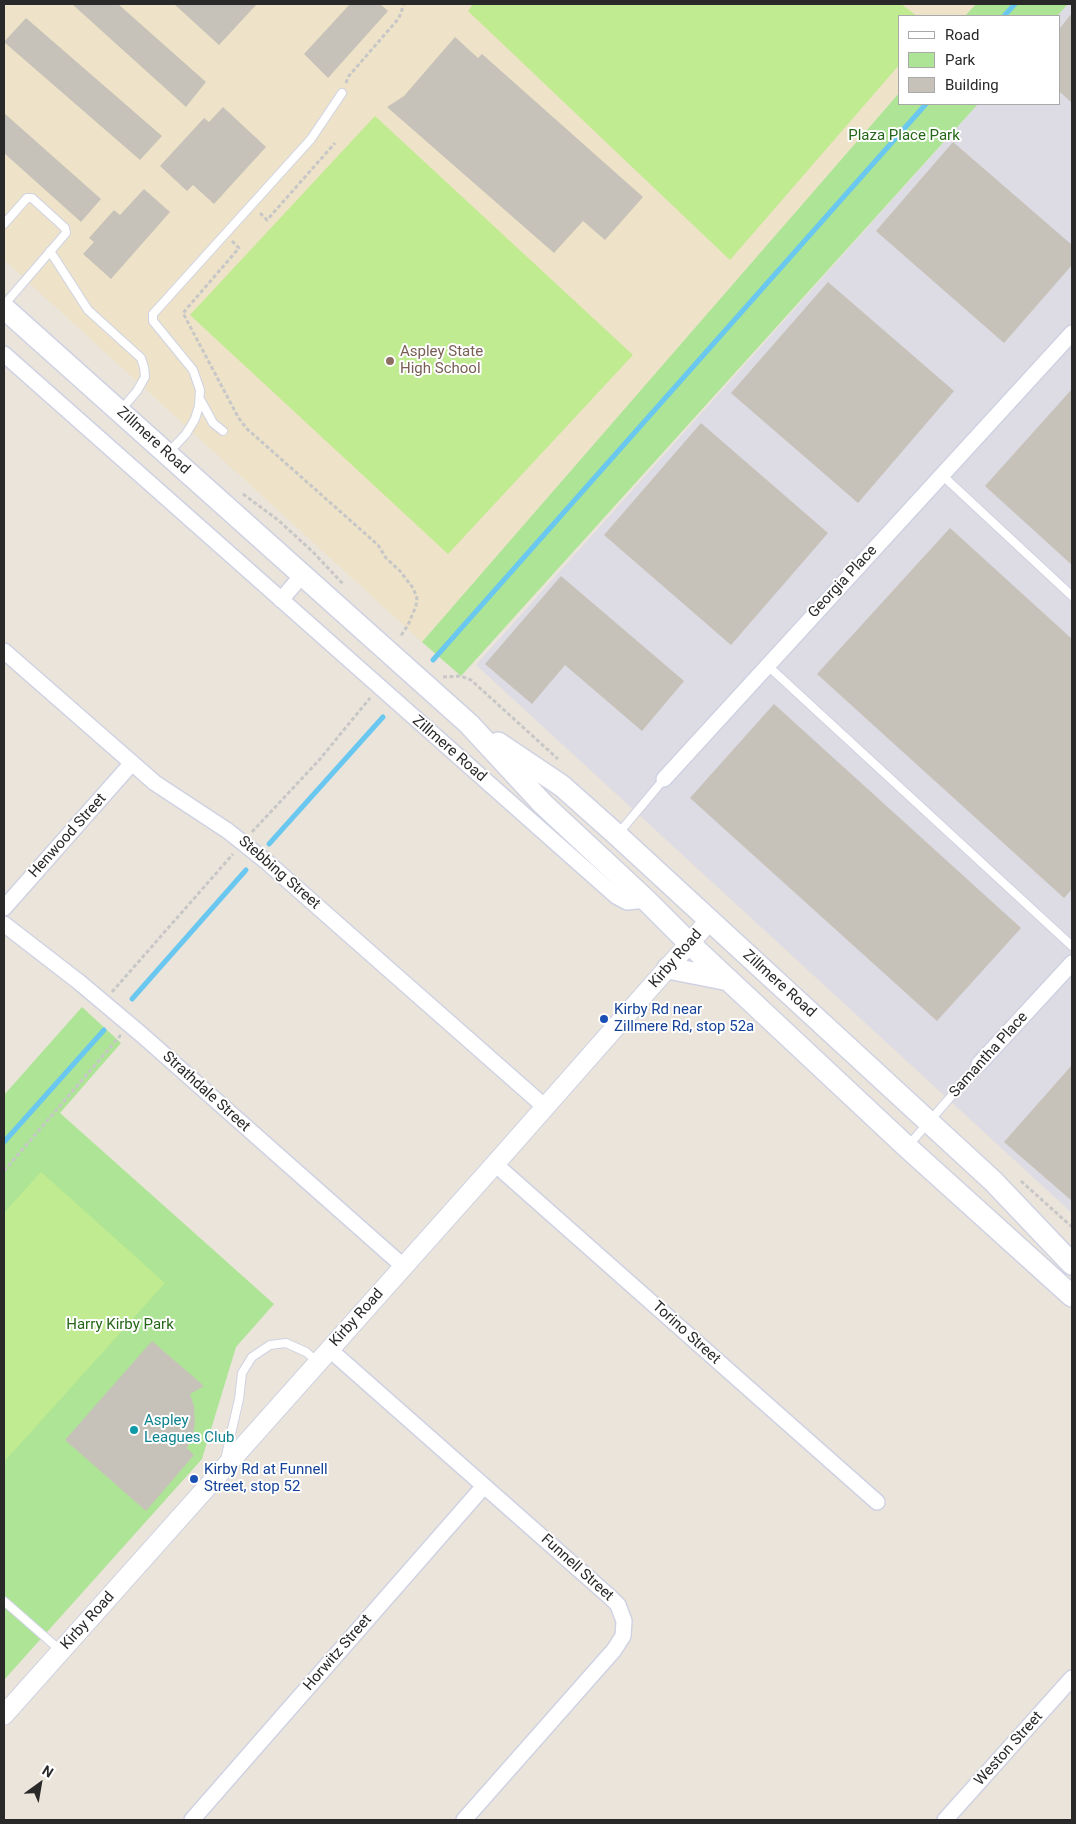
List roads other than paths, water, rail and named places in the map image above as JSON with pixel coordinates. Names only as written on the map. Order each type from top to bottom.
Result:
[{"type":"main road","name":"Zillmere Road","points":[[4,307],[469,724],[544,804],[690,944],[907,1147],[1072,1296]]},
{"type":"main road","name":"Zillmere Road","points":[[469,724],[562,786],[617,835],[993,1181],[1072,1264]]},
{"type":"main road","points":[[668,968],[730,980]]},
{"type":"street","name":"Georgia Place","points":[[664,779],[1072,333]]},
{"type":"street","name":"Zillmere Road","points":[[4,354],[616,896],[627,902],[646,900]]},
{"type":"street","points":[[281,600],[303,574]]},
{"type":"street","name":"Stebbing Street","points":[[4,651],[132,763],[166,790],[244,842],[545,1107]]},
{"type":"street","name":"Henwood Street","points":[[4,908],[132,763]]},
{"type":"street","name":"Kirby Road","points":[[4,1715],[323,1355],[496,1164],[709,921]]},
{"type":"street","name":"Strathdale Street","points":[[4,924],[103,1002],[403,1266]]},
{"type":"street","name":"Samantha Place","points":[[979,1064],[1072,963]]},
{"type":"street","name":"Torino Street","points":[[496,1164],[877,1502]]},
{"type":"street","name":"Funnell Street","points":[[323,1355],[484,1486],[610,1597],[618,1605],[622,1613],[623,1636],[614,1650],[464,1820]]},
{"type":"street","name":"Horwitz Street","points":[[192,1820],[484,1486]]},
{"type":"street","name":"Weston Street","points":[[945,1820],[1072,1678]]},
{"type":"lane","points":[[167,454],[186,434],[196,419],[200,390],[192,370],[153,321],[153,314],[311,139],[342,93]]},
{"type":"lane","points":[[4,224],[27,198],[32,198],[66,228],[66,233],[4,307]]},
{"type":"lane","points":[[50,251],[88,310],[141,358],[145,377],[137,391],[119,411]]},
{"type":"lane","points":[[200,399],[204,410],[213,423],[223,431]]},
{"type":"lane","points":[[942,475],[1072,596]]},
{"type":"lane","points":[[767,665],[1072,946]]},
{"type":"lane","name":"Georgia Place","points":[[617,835],[664,779]]},
{"type":"lane","name":"Samantha Place","points":[[907,1147],[979,1064]]},
{"type":"lane","points":[[224,1467],[239,1399],[242,1373],[252,1356],[270,1345],[286,1343],[306,1352],[323,1355]]},
{"type":"lane","points":[[4,1601],[61,1651]]},
{"type":"waterway","points":[[1005,15],[1015,4]]},
{"type":"waterway","points":[[433,660],[925,105]]},
{"type":"waterway","points":[[269,844],[383,717]]},
{"type":"waterway","points":[[132,999],[246,870]]},
{"type":"waterway","points":[[4,1142],[104,1030]]},
{"type":"place","name":"Aspley State High School","points":[[390,361]]},
{"type":"place","name":"Kirby Rd near Zillmere Rd, stop 52a","points":[[604,1019]]},
{"type":"place","name":"Aspley Leagues Club","points":[[134,1430]]},
{"type":"place","name":"Kirby Rd at Funnell Street, stop 52","points":[[194,1479]]},
{"type":"park label","name":"Plaza Place Park","points":[[904,136]]},
{"type":"park label","name":"Harry Kirby Park","points":[[120,1325]]}]
